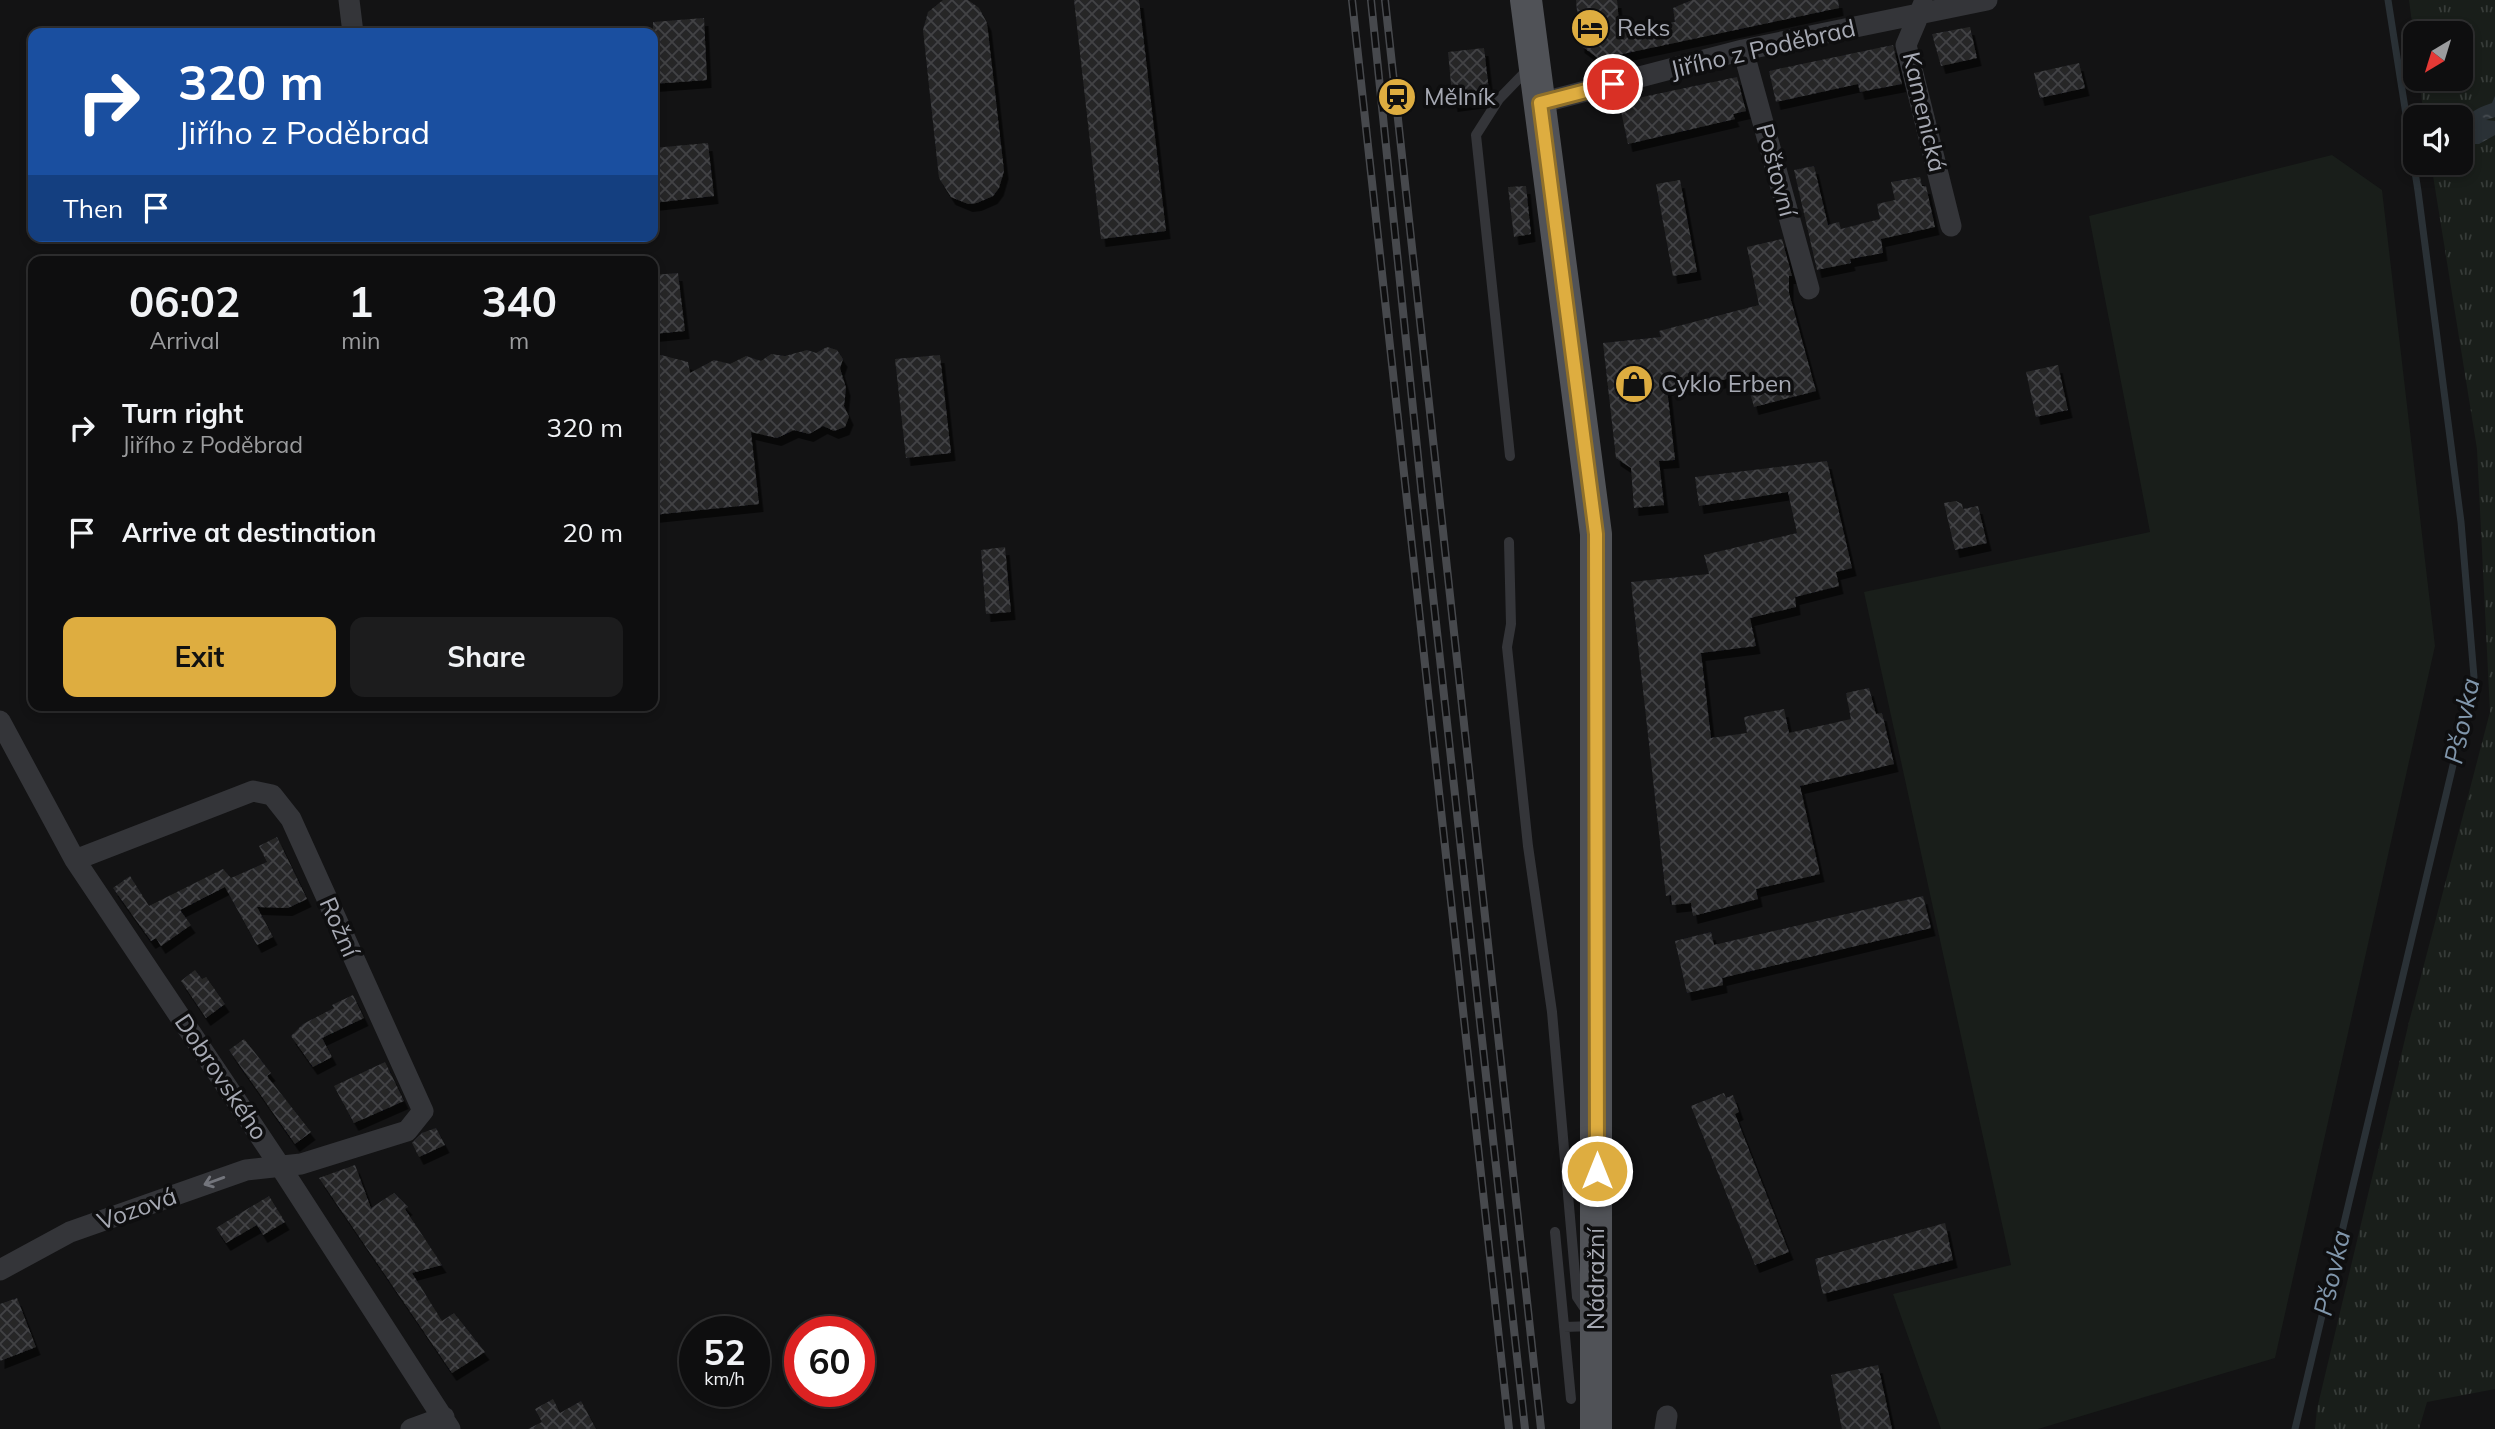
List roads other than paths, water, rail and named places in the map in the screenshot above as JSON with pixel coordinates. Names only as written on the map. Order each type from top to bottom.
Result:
[{"type":"main road","name":"Nádražní","points":[[1526,0],[1596,534],[1597,1429]]},
{"type":"street","points":[[349,0],[352,28]]},
{"type":"street","name":"Jiřího z Poděbrad","points":[[1540,103],[1743,50],[1922,8],[1987,0]]},
{"type":"street","name":"Kamenická","points":[[1922,8],[1906,45],[1951,226]]},
{"type":"street","name":"Poštovní","points":[[1743,50],[1809,289]]},
{"type":"street","name":"Dobrovského","points":[[0,721],[75,860],[280,1166],[447,1423]]},
{"type":"street","name":"Rožní","points":[[75,860],[253,791],[272,795],[282,805],[423,1111],[407,1131],[301,1164],[280,1166]]},
{"type":"street","name":"Vozová","points":[[0,1270],[70,1232],[246,1170],[280,1166]]},
{"type":"street","points":[[411,1429],[447,1423]]},
{"type":"lane","points":[[1510,456],[1476,135],[1499,99],[1535,62]]},
{"type":"lane","points":[[1509,542],[1511,624],[1507,647],[1528,846],[1552,1012],[1577,1297],[1596,1326],[1564,1328]]},
{"type":"lane","points":[[1555,1232],[1571,1399]]},
{"type":"water","points":[[2495,96],[2495,117],[2486,120],[2495,121],[2495,135],[2479,144],[2473,144],[2473,112],[2492,103]]},
{"type":"waterway","name":"Pšovka","points":[[2295,1429],[2474,677],[2461,522],[2418,191],[2388,0]]},
{"type":"railway","points":[[1352,0],[1509,1429]]},
{"type":"railway","points":[[1371,0],[1422,496],[1525,1429]]},
{"type":"railway","points":[[1385,0],[1541,1429]]},
{"type":"place","name":"Reks","points":[[1590,28]]},
{"type":"place","name":"Mělník","points":[[1397,97]]},
{"type":"place","name":"Cyklo Erben","points":[[1634,384]]}]
